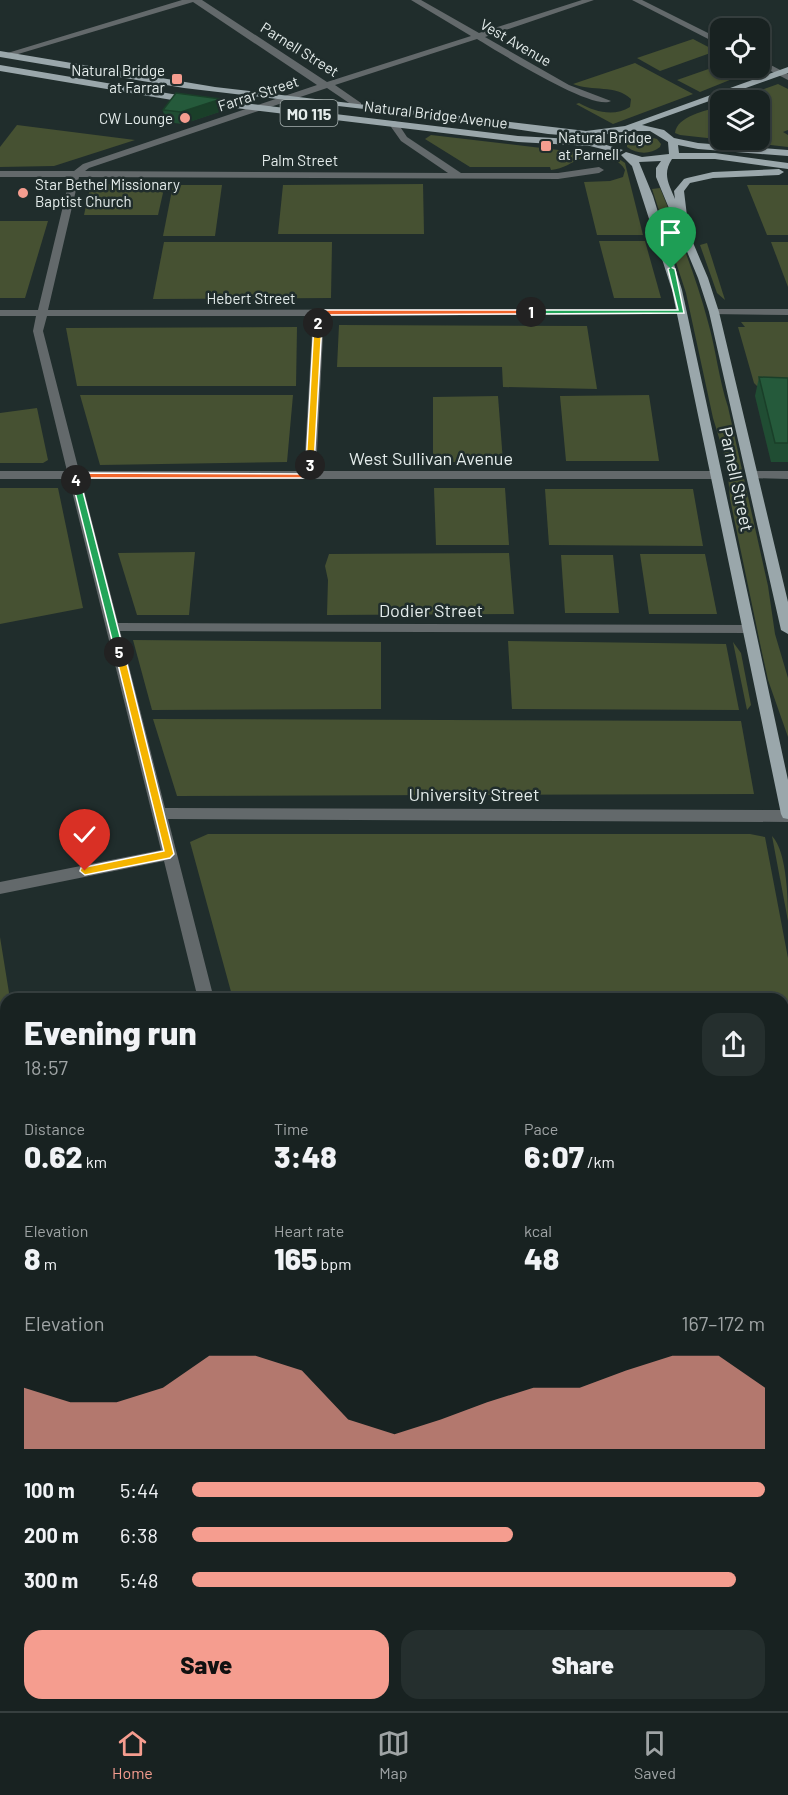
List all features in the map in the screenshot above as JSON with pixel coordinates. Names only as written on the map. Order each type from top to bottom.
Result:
[{"type":"main road","name":"Natural Bridge Avenue","points":[[2,57],[185,85],[455,116],[584,134],[621,130]]},
{"type":"main road","name":"Natural Bridge Avenue","points":[[0,68],[105,86],[259,107],[535,140],[590,143],[618,150],[631,157]]},
{"type":"main road","name":"MO 115","points":[[621,130],[660,114],[786,73]]},
{"type":"main road","points":[[105,86],[231,96],[289,97]]},
{"type":"main road","name":"MO 115","points":[[667,137],[662,127],[667,120],[694,104]]},
{"type":"main road","points":[[259,107],[328,109],[403,116],[455,116]]},
{"type":"main road","points":[[618,150],[612,140],[621,130],[644,128],[698,146],[788,153]]},
{"type":"main road","name":"Parnell Street","points":[[667,137],[675,148],[661,168],[661,177],[683,228],[714,312],[788,629]]},
{"type":"main road","points":[[631,157],[645,160],[699,155],[788,166]]},
{"type":"main road","name":"Parnell Street","points":[[631,157],[637,166],[653,212],[682,312],[788,815]]},
{"type":"main road","points":[[683,228],[679,191],[682,184],[687,181],[713,175],[788,172]]},
{"type":"street","points":[[2,57],[191,0]]},
{"type":"street","name":"Parnell Street","points":[[196,0],[357,105]]},
{"type":"street","name":"Vest Avenue","points":[[415,0],[566,87],[606,101]]},
{"type":"street","name":"Farrar Street","points":[[75,175],[86,166],[259,107],[590,0]]},
{"type":"street","points":[[636,0],[710,37]]},
{"type":"street","points":[[770,66],[786,73]]},
{"type":"street","points":[[394,124],[404,139],[459,176]]},
{"type":"street","name":"Palm Street","points":[[0,174],[558,176],[599,170]]},
{"type":"street","points":[[75,175],[38,332],[205,993]]},
{"type":"street","points":[[310,476],[319,312]]},
{"type":"street","name":"Hebert Street","points":[[0,313],[682,312]]},
{"type":"street","points":[[714,312],[788,312]]},
{"type":"street","name":"West Sullivan Avenue","points":[[0,475],[716,475]]},
{"type":"street","points":[[753,475],[788,475]]},
{"type":"street","name":"Dodier Street","points":[[114,627],[748,629]]},
{"type":"street","name":"University Street","points":[[160,813],[788,815]]},
{"type":"street","points":[[0,888],[170,854]]},
{"type":"green space","points":[[693,39],[710,48],[710,53],[660,71],[637,58]]},
{"type":"green space","points":[[635,63],[693,94],[613,124],[576,104],[611,113],[630,107],[631,99],[618,91],[573,84]]},
{"type":"green space","points":[[710,68],[710,78],[735,78],[700,92],[677,80]]},
{"type":"green space","points":[[778,84],[788,89],[788,130],[783,132],[788,135],[788,147],[770,145],[770,90],[762,90]]},
{"type":"green space","points":[[710,109],[710,138],[675,133],[681,122]]},
{"type":"green space","points":[[17,125],[135,140],[54,166],[0,167],[0,147]]},
{"type":"green space","points":[[431,135],[609,156],[619,159],[625,163],[643,235],[597,235],[584,182],[610,181],[623,177],[625,170],[622,165],[612,159],[600,156],[588,157],[551,170],[550,167],[470,167],[425,139]]},
{"type":"green space","points":[[641,135],[657,139],[661,144],[660,147],[644,153],[627,147],[627,139]]},
{"type":"green space","points":[[91,184],[165,184],[158,215],[84,215]]},
{"type":"green space","points":[[423,184],[424,234],[278,234],[283,185]]},
{"type":"green space","points":[[173,185],[222,185],[215,236],[163,236]]},
{"type":"green space","points":[[747,185],[788,185],[788,235],[767,235]]},
{"type":"green space","points":[[660,188],[692,271],[711,333],[768,586],[775,634],[788,678],[788,737],[768,680],[730,499],[727,464],[713,418],[686,293],[652,189]]},
{"type":"green space","points":[[0,221],[48,221],[25,298],[0,298]]},
{"type":"green space","points":[[599,241],[645,241],[661,298],[614,298]]},
{"type":"green space","points":[[164,242],[332,242],[331,298],[153,299]]},
{"type":"green space","points":[[771,242],[788,242],[788,287]]},
{"type":"green space","points":[[707,243],[725,300],[717,293],[700,245]]},
{"type":"green space","points":[[741,322],[788,322],[788,387],[758,387],[754,383],[738,327],[745,327]]},
{"type":"green space","points":[[339,325],[587,326],[597,389],[503,387],[502,367],[337,367]]},
{"type":"green space","points":[[297,327],[296,386],[77,386],[66,328]]},
{"type":"green space","points":[[80,395],[293,395],[287,462],[100,465]]},
{"type":"green space","points":[[649,395],[659,461],[566,461],[560,396]]},
{"type":"green space","points":[[498,396],[503,462],[433,462],[433,397]]},
{"type":"green space","points":[[37,408],[48,460],[43,463],[0,463],[0,413]]},
{"type":"green space","points":[[0,488],[58,488],[83,608],[0,624]]},
{"type":"green space","points":[[434,488],[505,488],[509,545],[436,545]]},
{"type":"green space","points":[[545,489],[693,489],[703,546],[549,545]]},
{"type":"green space","points":[[195,552],[189,615],[137,615],[118,553]]},
{"type":"green space","points":[[509,553],[514,614],[327,615],[328,580],[325,566],[329,554]]},
{"type":"green space","points":[[640,554],[705,554],[717,614],[649,614]]},
{"type":"green space","points":[[561,555],[613,555],[619,613],[565,613]]},
{"type":"green space","points":[[133,640],[381,642],[381,709],[152,710]]},
{"type":"green space","points":[[508,641],[726,644],[739,710],[512,709]]},
{"type":"green space","points":[[733,642],[741,653],[751,705],[747,710]]},
{"type":"green space","points":[[153,719],[741,721],[754,794],[177,796]]},
{"type":"green space","points":[[208,834],[750,834],[765,837],[788,958],[788,993],[231,993],[190,842]]},
{"type":"green space","points":[[772,836],[777,843],[784,864],[788,921]]},
{"type":"green space","points":[[0,937],[9,993],[0,993]]},
{"type":"building","points":[[176,93],[221,99],[181,112],[163,110]]},
{"type":"building","points":[[759,377],[788,378],[788,443],[775,443]]},
{"type":"place","name":"Natural Bridge at Farrar","points":[[177,79]]},
{"type":"place","name":"CW Lounge","points":[[185,118]]},
{"type":"place","name":"Natural Bridge at Parnell","points":[[546,146]]},
{"type":"place","name":"Star Bethel Missionary Baptist Church","points":[[23,193]]},
{"type":"route","points":[[85,871],[170,854],[75,476],[310,476],[319,312],[682,312],[671,269]]}]
